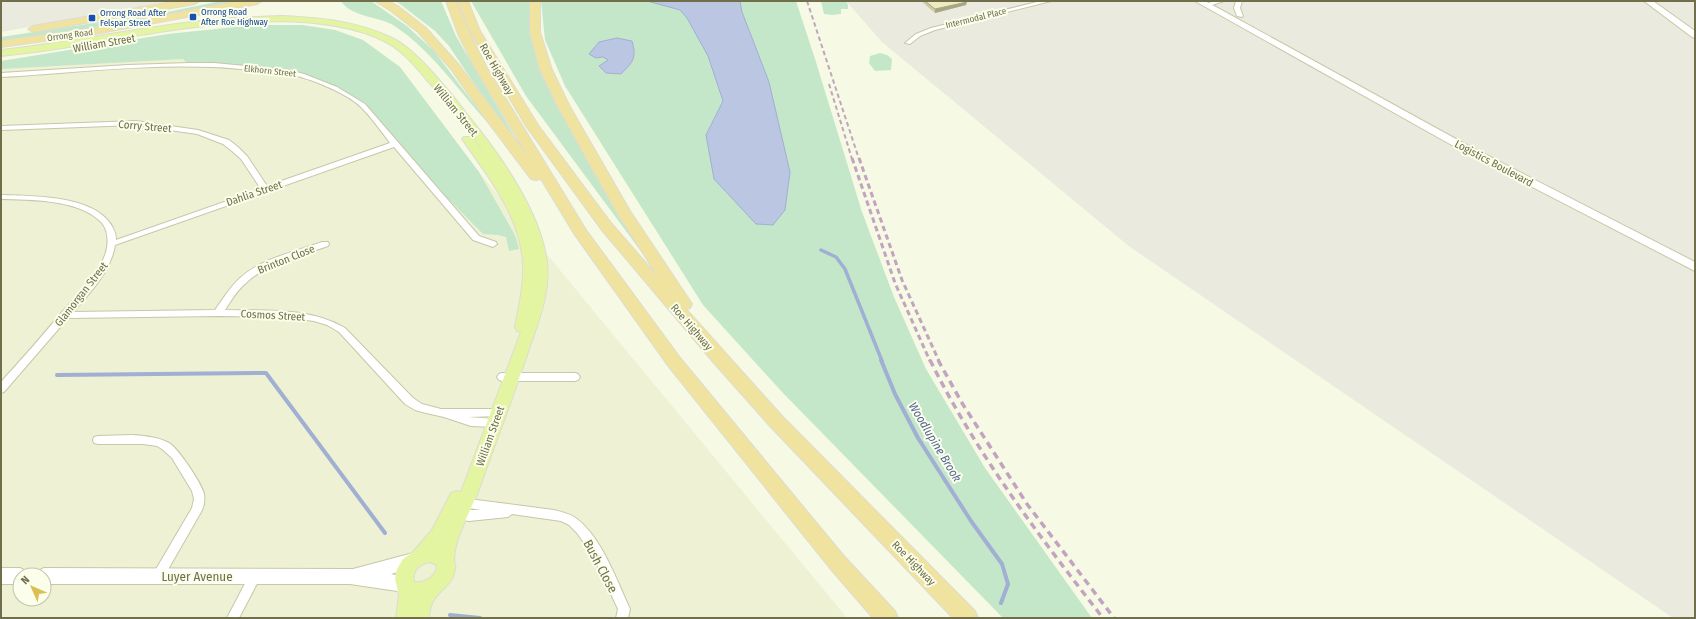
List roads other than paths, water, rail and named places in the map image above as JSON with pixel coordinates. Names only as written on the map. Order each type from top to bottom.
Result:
[{"type":"highway","name":"Orrong Road","points":[[1,34],[195,1]]},
{"type":"highway","name":"Orrong Road","points":[[1,44],[96,31],[257,1]]},
{"type":"highway","points":[[380,1],[393,5],[422,30],[455,67],[492,119],[580,232]]},
{"type":"highway","name":"Roe Highway","points":[[451,1],[464,34],[482,68],[580,232],[675,363],[836,561],[887,618]]},
{"type":"highway","name":"Roe Highway","points":[[462,1],[475,30],[494,65],[532,126],[562,169],[606,226],[720,359],[780,425],[967,618]]},
{"type":"highway","points":[[535,1],[535,32],[546,70],[564,108],[623,211],[720,359]]},
{"type":"main road","name":"William Street","points":[[1,53],[73,44],[177,25],[222,19],[253,17],[284,17],[333,21],[371,31],[399,46],[413,58],[448,96],[488,150],[529,216],[538,238],[542,279],[539,296],[530,330],[507,377]]},
{"type":"main road","name":"William Street","points":[[1,57],[84,47],[200,26],[259,21],[306,22],[334,26],[364,35],[391,49],[405,61],[439,100],[479,154],[518,220],[527,241],[530,263],[528,298],[521,330],[507,377],[457,509],[447,542],[445,560]]},
{"type":"main road","name":"William Street","points":[[416,559],[436,539],[457,509]]},
{"type":"main road","points":[[405,618],[408,595],[404,584],[404,572],[416,559],[430,554],[436,554],[445,560],[447,565],[446,571],[438,583],[424,596],[420,618]]},
{"type":"main road","points":[[404,584],[411,590],[417,591],[431,588]]},
{"type":"street","name":"Intermodal Place","points":[[908,43],[918,35],[933,29],[1048,1]]},
{"type":"street","points":[[1239,1],[1237,8],[1240,16]]},
{"type":"street","points":[[1648,1],[1695,36]]},
{"type":"street","name":"Logistics Boulevard","points":[[1211,2],[1240,16],[1296,54]]},
{"type":"street","name":"Logistics Boulevard","points":[[1211,2],[1296,54],[1461,146],[1695,267]]},
{"type":"street","name":"Elkhorn Street","points":[[1,75],[128,67],[214,65],[288,72],[313,78],[354,98],[363,105],[476,238],[493,244]]},
{"type":"street","name":"Corry Street","points":[[1,128],[136,123],[198,132],[226,142],[235,149],[244,158],[265,189]]},
{"type":"street","name":"Dahlia Street","points":[[114,243],[395,144]]},
{"type":"street","points":[[2,197],[60,200],[80,205],[94,211],[106,222],[112,231],[114,243]]},
{"type":"street","name":"Glamorgan Street","points":[[1,389],[66,316],[106,266],[114,243]]},
{"type":"street","name":"Brinton Close","points":[[218,313],[242,281],[250,274],[261,268],[325,244]]},
{"type":"street","name":"Cosmos Street","points":[[66,316],[218,313],[284,314],[315,318],[330,323],[342,330],[409,401],[425,410],[444,413],[459,420],[492,417]]},
{"type":"street","points":[[507,377],[575,377]]},
{"type":"street","points":[[98,440],[155,441],[166,446],[174,454],[198,490],[200,499],[197,509],[158,576]]},
{"type":"street","name":"Bush Close","points":[[457,509],[521,511],[559,516],[573,521],[583,531],[591,543],[624,609],[622,618]]},
{"type":"street","name":"Luyer Avenue","points":[[350,576],[391,567],[416,559]]},
{"type":"street","points":[[1,576],[12,576]]},
{"type":"street","name":"Luyer Avenue","points":[[52,576],[350,576],[404,584]]},
{"type":"street","points":[[233,618],[255,576]]},
{"type":"water","points":[[647,1],[740,1],[742,12],[769,82],[790,172],[785,210],[773,225],[756,224],[714,179],[706,135],[723,101],[708,56],[687,18],[680,10]]},
{"type":"water","points":[[617,38],[632,41],[634,56],[631,63],[621,74],[606,73],[599,66],[608,60],[603,57],[596,58],[589,54],[599,42]]},
{"type":"waterway","name":"Woodlupine Brook","points":[[821,250],[836,257],[845,269],[882,361]]},
{"type":"waterway","name":"Woodlupine Brook","points":[[881,360],[895,394],[918,438],[971,521],[1002,564],[1008,584],[1001,603]]},
{"type":"waterway","points":[[57,375],[266,373],[385,533]]},
{"type":"waterway","points":[[450,615],[480,618]]},
{"type":"railway","points":[[807,1],[859,159]]},
{"type":"railway","points":[[829,84],[852,159]]},
{"type":"railway","points":[[852,158],[895,283],[930,361]]},
{"type":"railway","points":[[859,158],[902,280],[939,361]]},
{"type":"railway","points":[[930,360],[967,428],[988,461],[1032,525],[1103,618]]},
{"type":"railway","points":[[938,360],[962,403],[1027,504],[1114,618]]},
{"type":"place","name":"Orrong Road After Roe Highway","points":[[193,17]]},
{"type":"place","name":"Orrong Road After Felspar Street","points":[[92,18]]}]
